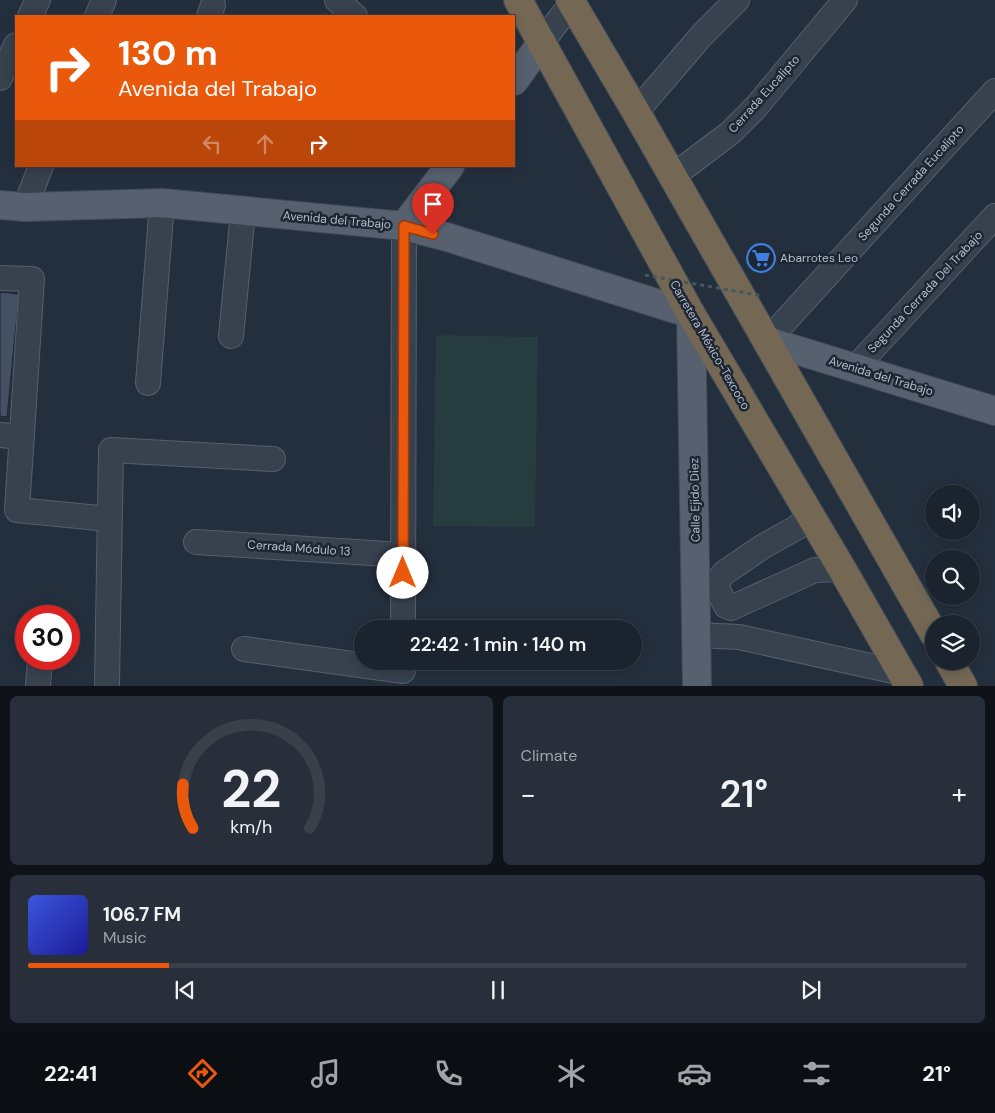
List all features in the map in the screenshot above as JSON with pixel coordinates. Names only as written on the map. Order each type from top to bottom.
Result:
[{"type":"highway","name":"Carretera México-Texcoco","points":[[518,0],[691,314],[906,679]]},
{"type":"highway","points":[[572,1],[925,618]]},
{"type":"highway","points":[[954,670],[963,686]]},
{"type":"main road","points":[[515,79],[542,42]]},
{"type":"main road","points":[[404,226],[449,167]]},
{"type":"main road","name":"Avenida del Trabajo","points":[[13,206],[162,204],[404,226],[447,237],[691,314]]},
{"type":"main road","name":"Calle Ejido Diez","points":[[691,314],[698,636],[697,686]]},
{"type":"main road","name":"Avenida del Trabajo","points":[[767,341],[995,411]]},
{"type":"street","points":[[30,15],[38,0]]},
{"type":"street","points":[[97,15],[104,0]]},
{"type":"street","points":[[337,0],[354,15]]},
{"type":"street","points":[[636,112],[702,35],[737,0]]},
{"type":"street","name":"Cerrada Eucalipto","points":[[673,176],[730,133],[756,107],[845,0]]},
{"type":"street","points":[[542,42],[572,1]]},
{"type":"street","points":[[0,78],[15,47]]},
{"type":"street","name":"Segunda Cerrada Eucalipto","points":[[767,341],[995,90]]},
{"type":"street","points":[[13,206],[40,167]]},
{"type":"street","points":[[148,384],[162,204]]},
{"type":"street","points":[[230,336],[243,212]]},
{"type":"street","name":"Segunda Cerrada Del Trabajo","points":[[855,368],[995,216]]},
{"type":"street","points":[[403,620],[404,226]]},
{"type":"street","points":[[0,278],[32,279],[11,436],[17,510],[109,519]]},
{"type":"street","points":[[107,683],[111,450],[273,459]]},
{"type":"street","points":[[811,517],[796,528],[762,547],[718,579],[716,586],[726,606],[731,608],[815,570],[842,569]]},
{"type":"street","name":"Cerrada Módulo 13","points":[[196,542],[403,555]]},
{"type":"street","points":[[698,636],[739,637],[906,679]]},
{"type":"street","points":[[244,649],[403,673]]},
{"type":"street","points":[[38,686],[39,670]]},
{"type":"path","points":[[645,275],[763,296]]},
{"type":"green space","points":[[436,335],[538,337],[535,527],[433,526]]},
{"type":"building","points":[[0,292],[19,294],[7,417],[0,416]]},
{"type":"place","name":"Abarrotes Leo","points":[[761,258]]},
{"type":"route","points":[[403,573],[404,226],[433,234]]}]
